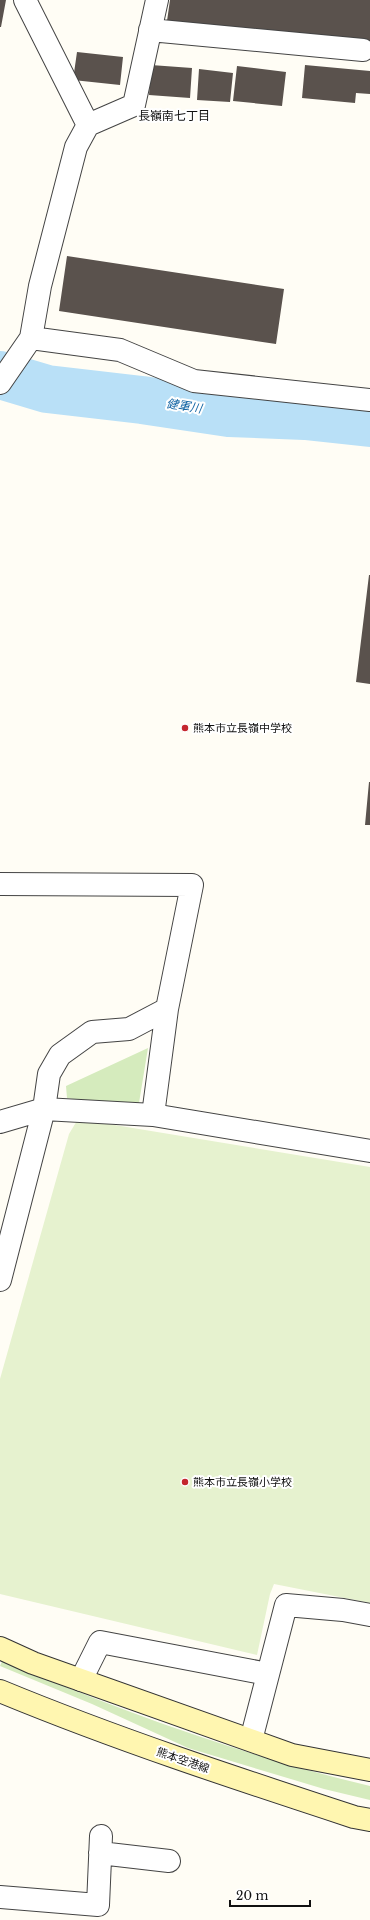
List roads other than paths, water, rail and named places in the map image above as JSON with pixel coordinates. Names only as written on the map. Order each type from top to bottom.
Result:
[{"type":"main road","points":[[0,1648],[34,1663],[292,1755],[370,1770]]},
{"type":"main road","name":"熊本空港線","points":[[0,1691],[139,1745],[354,1817],[370,1820]]},
{"type":"street","points":[[25,0],[88,125]]},
{"type":"street","points":[[0,383],[31,338],[40,286],[76,147],[88,125],[134,105],[157,0]]},
{"type":"street","points":[[150,30],[363,50]]},
{"type":"street","points":[[31,338],[120,350],[194,381],[370,400]]},
{"type":"street","points":[[0,884],[192,885],[167,1009],[153,1115]]},
{"type":"street","points":[[0,1280],[44,1110],[49,1074],[60,1055],[92,1032],[129,1029],[167,1009]]},
{"type":"street","points":[[0,1122],[44,1110],[153,1115],[370,1151]]},
{"type":"street","points":[[251,1740],[286,1605],[343,1610],[370,1615]]},
{"type":"street","points":[[82,1680],[100,1642],[268,1674]]},
{"type":"street","points":[[0,1897],[98,1905],[101,1844],[169,1861]]},
{"type":"waterway","name":"健軍川","points":[[0,375],[47,389],[142,400],[229,413],[305,416],[370,423]]},
{"type":"place","name":"熊本市立長嶺中学校","points":[[185,728]]},
{"type":"place","name":"熊本市立長嶺小学校","points":[[185,1482]]},
{"type":"district","name":"長嶺南七丁目","points":[[174,116]]}]
